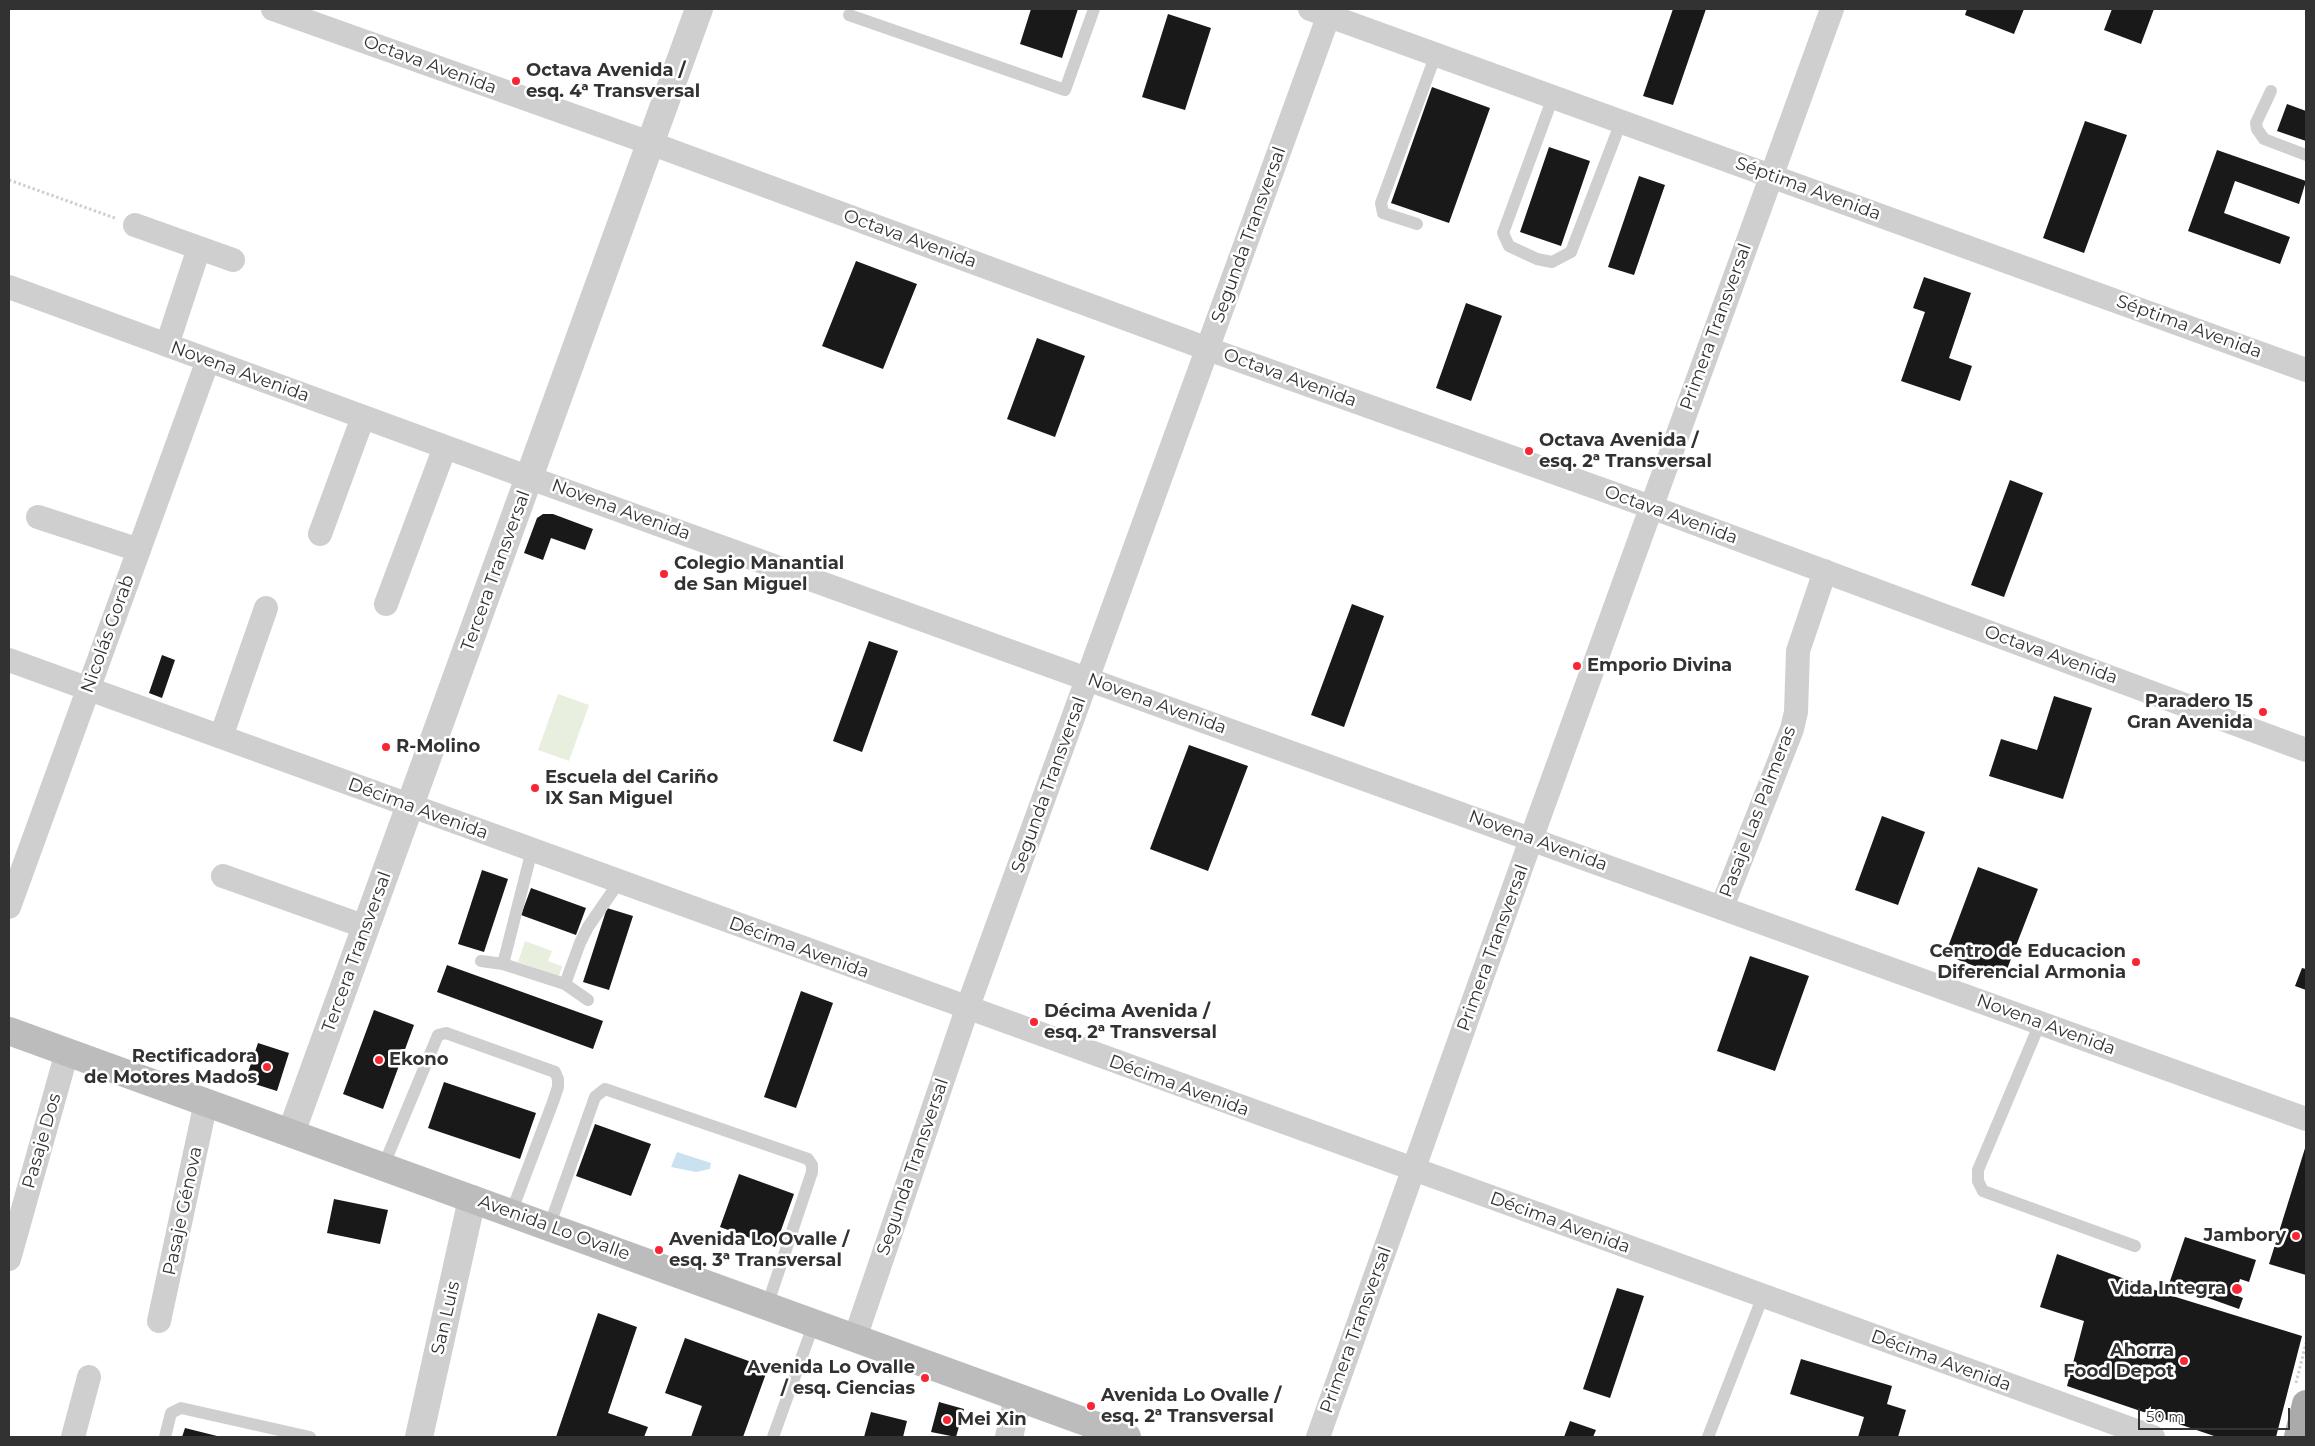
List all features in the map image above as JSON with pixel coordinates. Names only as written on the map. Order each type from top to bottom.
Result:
[{"type":"main road","name":"Avenida Lo Ovalle","points":[[9,1031],[1126,1437]]},
{"type":"main road","points":[[2298,1437],[2306,1404]]},
{"type":"street","name":"Octava Avenida","points":[[273,9],[650,143],[1208,349],[1651,507],[2306,750]]},
{"type":"street","name":"Tercera Transversal","points":[[291,1133],[699,9]]},
{"type":"street","name":"Primera Transversal","points":[[1318,1437],[1651,507],[1832,9]]},
{"type":"street","name":"Séptima Avenida","points":[[1323,11],[1621,122],[2306,370]]},
{"type":"street","name":"Segunda Transversal","points":[[854,1338],[967,1009],[1208,349],[1323,11]]},
{"type":"street","points":[[135,225],[233,260]]},
{"type":"street","points":[[167,345],[199,248]]},
{"type":"street","name":"Novena Avenida","points":[[9,287],[530,478],[1532,838],[2306,1119]]},
{"type":"street","name":"Nicolás Gorab","points":[[9,907],[17,856],[88,689],[208,360]]},
{"type":"street","points":[[320,534],[363,417]]},
{"type":"street","points":[[386,604],[445,447]]},
{"type":"street","points":[[38,517],[139,550]]},
{"type":"street","name":"Pasaje Las Palmeras","points":[[1722,907],[1792,729],[1796,712],[1798,651],[1825,571]]},
{"type":"street","points":[[221,737],[266,608]]},
{"type":"street","name":"Décima Avenida","points":[[9,660],[967,1009],[2153,1437]]},
{"type":"street","points":[[224,876],[366,928]]},
{"type":"street","name":"Pasaje Dos","points":[[9,1259],[67,1052]]},
{"type":"street","name":"Pasaje Génova","points":[[159,1321],[206,1102]]},
{"type":"street","name":"San Luis","points":[[419,1437],[472,1199]]},
{"type":"street","points":[[73,1437],[89,1377]]},
{"type":"street","points":[[1009,1437],[1018,1398]]},
{"type":"lane","points":[[849,15],[1065,90],[1094,9]]},
{"type":"lane","points":[[1417,224],[1383,213],[1381,204],[1436,54]]},
{"type":"lane","points":[[2270,90],[2256,123],[2257,129],[2264,139],[2306,155]]},
{"type":"lane","points":[[1553,97],[1503,233],[1509,246],[1537,260],[1552,262],[1571,252],[1621,122]]},
{"type":"lane","points":[[502,964],[532,850]]},
{"type":"lane","points":[[565,984],[588,927],[619,882]]},
{"type":"lane","points":[[481,960],[502,964],[565,984],[588,1000]]},
{"type":"lane","points":[[2040,1022],[1978,1170],[1978,1181],[1983,1191],[2135,1246]]},
{"type":"lane","points":[[383,1166],[438,1035],[446,1033],[554,1072],[558,1079],[558,1087],[511,1213]]},
{"type":"lane","points":[[549,1227],[595,1097],[605,1089],[808,1159],[812,1165],[812,1172],[767,1306]]},
{"type":"lane","points":[[1708,1437],[1763,1296]]},
{"type":"lane","points":[[773,1437],[814,1323]]},
{"type":"lane","points":[[165,1437],[171,1413],[181,1408],[255,1432],[310,1437]]},
{"type":"path","points":[[9,180],[135,225]]},
{"type":"green space","points":[[558,694],[589,705],[569,761],[538,750]]},
{"type":"green space","points":[[525,941],[552,951],[548,961],[562,966],[559,976],[518,962]]},
{"type":"water","points":[[677,1152],[711,1163],[710,1169],[696,1172],[671,1167]]},
{"type":"building","points":[[1031,9],[1078,9],[1062,58],[1020,44]]},
{"type":"building","points":[[1673,9],[1706,9],[1673,105],[1643,96]]},
{"type":"building","points":[[1967,9],[2024,9],[2014,34],[1965,15]]},
{"type":"building","points":[[2112,9],[2154,9],[2141,44],[2104,30]]},
{"type":"building","points":[[1168,14],[1211,28],[1185,110],[1142,97]]},
{"type":"building","points":[[1432,87],[1490,108],[1449,223],[1391,203]]},
{"type":"building","points":[[2287,104],[2306,111],[2306,141],[2277,131]]},
{"type":"building","points":[[2085,121],[2127,135],[2084,253],[2043,238]]},
{"type":"building","points":[[1549,147],[1590,161],[1561,246],[1520,232]]},
{"type":"building","points":[[2217,150],[2306,181],[2299,204],[2235,181],[2224,213],[2290,237],[2280,264],[2188,231]]},
{"type":"building","points":[[1639,176],[1665,185],[1634,275],[1608,267]]},
{"type":"building","points":[[856,261],[917,284],[883,369],[822,346]]},
{"type":"building","points":[[1924,277],[1971,293],[1949,358],[1972,366],[1960,401],[1901,381],[1925,312],[1913,308]]},
{"type":"building","points":[[1466,303],[1502,316],[1471,401],[1436,388]]},
{"type":"building","points":[[1037,338],[1085,356],[1055,437],[1007,419]]},
{"type":"building","points":[[2010,480],[2043,493],[2004,597],[1971,585]]},
{"type":"building","points":[[543,514],[553,514],[593,529],[585,550],[551,538],[543,560],[524,553],[537,518]]},
{"type":"building","points":[[1352,604],[1384,616],[1344,727],[1311,715]]},
{"type":"building","points":[[869,641],[898,651],[862,752],[833,741]]},
{"type":"building","points":[[162,655],[175,660],[162,698],[149,693]]},
{"type":"building","points":[[2054,696],[2092,708],[2063,799],[1989,776],[2001,739],[2037,750]]},
{"type":"building","points":[[1189,745],[1248,766],[1208,871],[1150,849]]},
{"type":"building","points":[[1882,816],[1925,832],[1898,905],[1855,890]]},
{"type":"building","points":[[1978,867],[2038,889],[2004,977],[1945,955]]},
{"type":"building","points":[[482,870],[508,879],[484,952],[458,944]]},
{"type":"building","points":[[531,888],[586,908],[576,935],[521,915]]},
{"type":"building","points":[[607,908],[633,916],[609,990],[583,982]]},
{"type":"building","points":[[1750,956],[1809,976],[1775,1071],[1717,1051]]},
{"type":"building","points":[[447,965],[603,1021],[593,1049],[437,992]]},
{"type":"building","points":[[2302,968],[2306,969],[2306,990],[2295,986]]},
{"type":"building","points":[[801,991],[833,1003],[796,1108],[764,1097]]},
{"type":"building","name":"Ekono","points":[[374,1010],[414,1025],[383,1109],[343,1094]]},
{"type":"building","name":"Rectificadora de Motores Mados","points":[[258,1043],[289,1053],[277,1091],[245,1081]]},
{"type":"building","points":[[444,1082],[536,1113],[520,1159],[428,1128]]},
{"type":"building","points":[[595,1124],[651,1144],[631,1196],[576,1176]]},
{"type":"building","points":[[2306,1145],[2306,1275],[2269,1264]]},
{"type":"building","points":[[739,1174],[794,1194],[775,1247],[720,1227]]},
{"type":"building","points":[[334,1199],[388,1210],[380,1244],[327,1233]]},
{"type":"building","points":[[2185,1237],[2256,1260],[2249,1282],[2240,1279],[2235,1295],[2243,1298],[2239,1309],[2169,1284]]},
{"type":"building","name":"Ahorra Food Depot","points":[[2057,1254],[2166,1294],[2302,1336],[2276,1437],[2217,1437],[2067,1386],[2084,1321],[2040,1307]]},
{"type":"building","points":[[1617,1288],[1644,1296],[1610,1398],[1583,1389]]},
{"type":"building","points":[[598,1313],[637,1327],[608,1413],[648,1427],[644,1437],[556,1437]]},
{"type":"building","points":[[685,1338],[768,1368],[743,1437],[691,1437],[702,1406],[665,1393]]},
{"type":"building","points":[[1801,1359],[1892,1386],[1887,1404],[1906,1410],[1898,1437],[1858,1437],[1864,1417],[1790,1394]]},
{"type":"building","name":"Mei Xin","points":[[939,1402],[964,1409],[956,1437],[931,1432]]},
{"type":"building","points":[[871,1412],[907,1421],[903,1437],[864,1437]]},
{"type":"building","points":[[1570,1421],[1596,1430],[1593,1437],[1564,1437]]},
{"type":"building","points":[[185,1428],[221,1437],[182,1437]]},
{"type":"place","name":"Octava Avenida / esq. 4ª Transversal","points":[[516,81]]},
{"type":"place","name":"Octava Avenida / esq. 2ª Transversal","points":[[1529,451]]},
{"type":"place","name":"Colegio Manantial de San Miguel","points":[[664,574]]},
{"type":"place","name":"Emporio Divina","points":[[1577,666]]},
{"type":"place","name":"Paradero 15 Gran Avenida","points":[[2263,712]]},
{"type":"place","name":"R-Molino","points":[[386,747]]},
{"type":"place","name":"Escuela del Cariño IX San Miguel","points":[[535,788]]},
{"type":"place","name":"Centro de Educacion Diferencial Armonia","points":[[2136,962]]},
{"type":"place","name":"Décima Avenida / esq. 2ª Transversal","points":[[1034,1022]]},
{"type":"place","name":"Ekono","points":[[379,1060]]},
{"type":"place","name":"Rectificadora de Motores Mados","points":[[267,1067]]},
{"type":"place","name":"Jambory","points":[[2296,1236]]},
{"type":"place","name":"Avenida Lo Ovalle / esq. 3ª Transversal","points":[[659,1250]]},
{"type":"place","name":"Vida Integra","points":[[2237,1289]]},
{"type":"place","name":"Ahorra Food Depot","points":[[2184,1361]]},
{"type":"place","name":"Avenida Lo Ovalle / esq. Ciencias","points":[[925,1378]]},
{"type":"place","name":"Avenida Lo Ovalle / esq. 2ª Transversal","points":[[1091,1406]]},
{"type":"place","name":"Mei Xin","points":[[947,1420]]}]
